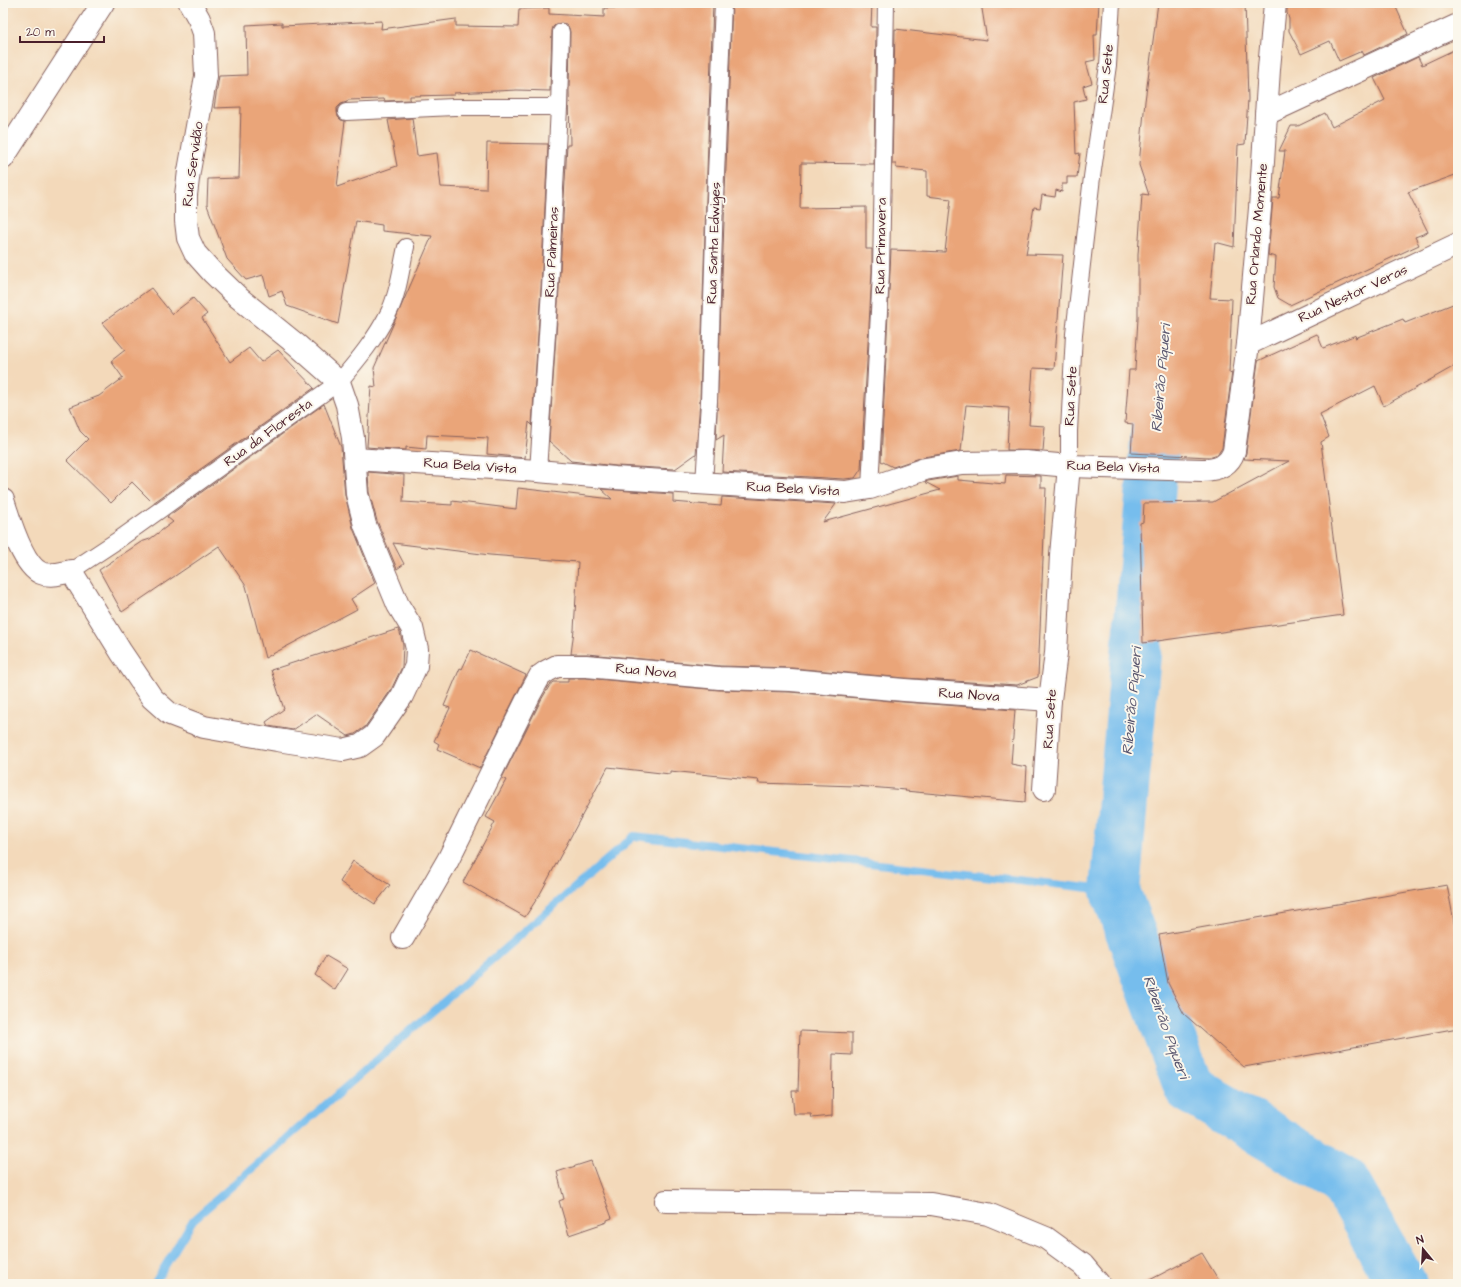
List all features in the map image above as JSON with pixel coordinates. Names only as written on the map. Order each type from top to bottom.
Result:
[{"type":"street","points":[[3,158],[103,3]]},
{"type":"street","name":"Rua Servidão","points":[[190,3],[204,32],[206,76],[186,196],[188,238],[195,253],[239,298],[340,382]]},
{"type":"street","name":"Rua Orlando Momente","points":[[1228,463],[1234,451],[1248,344],[1260,208],[1275,3]]},
{"type":"street","points":[[1266,114],[1458,25]]},
{"type":"street","name":"Rua Nestor Veras","points":[[1248,344],[1458,244]]},
{"type":"street","points":[[3,500],[18,544],[35,569],[42,574],[53,575],[71,571],[121,652],[152,698],[170,714],[204,727],[277,740],[343,750],[360,746],[374,736],[402,696],[416,666],[417,649],[412,628],[398,605],[365,525],[358,494],[353,438],[347,405],[340,382]]},
{"type":"street","name":"Rua Bela Vista","points":[[355,459],[704,484],[845,492],[870,488],[925,469],[962,463],[1025,462],[1069,466],[1211,470],[1220,468],[1228,463]]},
{"type":"street","name":"Rua Sete","points":[[1044,790],[1050,700],[1056,654],[1061,555],[1069,466]]},
{"type":"street","name":"Rua Nova","points":[[403,938],[448,860],[540,676],[557,666],[586,666],[719,678],[791,680],[904,690],[1050,700]]},
{"type":"street","points":[[666,1201],[931,1204],[988,1214],[1046,1238],[1083,1265],[1099,1284]]},
{"type":"lane","name":"Rua Santa Edwiges","points":[[704,484],[709,401],[723,3]]},
{"type":"lane","name":"Rua Primavera","points":[[870,488],[881,272],[886,3]]},
{"type":"lane","name":"Rua Sete","points":[[1069,466],[1069,432],[1074,334],[1092,176],[1108,65],[1112,3]]},
{"type":"lane","name":"Rua Palmeiras","points":[[538,471],[550,289],[559,107],[561,32]]},
{"type":"lane","points":[[346,112],[454,108],[559,107]]},
{"type":"lane","name":"Rua da Floresta","points":[[71,571],[118,540],[340,382],[364,352],[389,311],[398,284],[406,247]]},
{"type":"building","points":[[616,3],[713,3],[700,401],[696,454],[675,469],[616,466],[571,461],[549,441],[567,145],[570,145],[570,32],[566,24],[561,23],[556,24],[552,31],[550,91],[517,90],[454,93],[454,95],[410,96],[410,100],[348,100],[337,108],[338,117],[345,121],[337,187],[397,166],[388,120],[412,118],[417,156],[437,153],[441,187],[486,189],[487,143],[548,144],[532,425],[529,422],[525,458],[487,454],[488,438],[427,435],[426,449],[406,447],[406,450],[367,447],[371,386],[376,387],[374,368],[432,236],[382,231],[382,225],[356,221],[338,324],[287,306],[282,291],[269,296],[263,275],[246,280],[227,259],[207,205],[208,179],[239,178],[241,107],[214,108],[219,76],[247,75],[246,25],[282,23],[282,26],[382,21],[381,29],[456,19],[456,26],[518,27],[519,9],[549,8],[549,14],[604,17],[604,8],[616,8]]},
{"type":"building","points":[[732,3],[872,3],[871,27],[876,27],[874,164],[801,163],[800,208],[866,207],[866,249],[872,249],[872,272],[861,469],[855,478],[844,479],[722,472],[724,435],[716,440]]},
{"type":"building","points":[[981,3],[1099,3],[1097,35],[1094,35],[1095,60],[1086,62],[1092,83],[1083,86],[1086,99],[1074,102],[1076,154],[1080,153],[1077,177],[1067,177],[1067,184],[1062,184],[1062,192],[1056,190],[1055,197],[1042,195],[1040,208],[1034,207],[1026,254],[1063,255],[1054,369],[1033,368],[1029,425],[1045,426],[1043,451],[1007,450],[1009,408],[966,405],[961,451],[923,457],[893,467],[881,461],[891,250],[945,252],[951,199],[927,196],[927,171],[896,168],[896,164],[892,164],[895,29],[987,40]]},
{"type":"building","points":[[1158,3],[1245,3],[1248,99],[1245,144],[1238,145],[1234,247],[1215,242],[1210,298],[1232,299],[1229,373],[1232,372],[1222,448],[1218,454],[1209,457],[1131,453],[1133,424],[1125,423],[1129,370],[1135,370],[1138,318],[1138,255],[1142,194],[1149,195],[1139,165],[1145,101]]},
{"type":"building","points":[[1287,3],[1394,3],[1408,34],[1364,55],[1362,51],[1339,61],[1330,41],[1301,54],[1289,31]]},
{"type":"building","points":[[1458,48],[1458,174],[1408,192],[1428,232],[1415,237],[1419,245],[1290,305],[1278,298],[1274,287],[1276,257],[1268,255],[1273,198],[1279,198],[1285,151],[1279,151],[1291,126],[1298,126],[1325,113],[1332,127],[1385,100],[1374,78],[1418,57],[1422,65]]},
{"type":"building","points":[[151,288],[172,314],[193,298],[207,314],[202,318],[230,362],[249,348],[261,362],[278,350],[314,388],[153,503],[132,482],[111,503],[67,460],[88,439],[80,431],[70,407],[99,396],[123,378],[111,361],[125,350],[102,323]]},
{"type":"building","points":[[1458,302],[1458,364],[1384,406],[1375,386],[1320,414],[1329,437],[1321,442],[1343,615],[1143,643],[1140,523],[1143,522],[1144,503],[1213,502],[1289,461],[1244,459],[1258,361],[1317,334],[1323,348],[1356,335],[1355,338],[1403,319],[1405,323]]},
{"type":"building","points":[[324,404],[341,447],[345,495],[353,528],[375,583],[351,599],[357,609],[265,658],[246,586],[219,546],[122,612],[99,570],[141,542],[150,539],[173,522],[167,517]]},
{"type":"building","points":[[368,472],[404,475],[403,502],[452,505],[452,501],[516,509],[518,488],[612,499],[601,489],[673,494],[673,502],[721,506],[722,497],[836,504],[823,522],[940,490],[925,482],[928,481],[958,476],[958,480],[1005,484],[1006,475],[1041,476],[1041,488],[1046,488],[1038,677],[1017,685],[905,678],[792,668],[720,666],[587,654],[571,654],[578,562],[490,555],[393,543],[404,564],[397,569],[377,521],[369,492]]},
{"type":"building","points":[[398,629],[403,645],[402,667],[391,690],[365,727],[355,734],[348,736],[316,714],[293,730],[268,726],[266,722],[284,709],[271,670]]},
{"type":"building","points":[[471,650],[526,675],[480,768],[437,749],[439,744],[434,741],[450,708],[444,706],[460,668],[462,669]]},
{"type":"building","points":[[568,678],[585,678],[719,690],[790,692],[1015,710],[1011,764],[1027,767],[1025,802],[856,786],[758,783],[759,780],[670,771],[670,774],[608,767],[540,894],[525,917],[463,882],[495,822],[486,817],[506,780],[502,778],[541,700],[550,685],[554,682],[568,682]]},
{"type":"building","points":[[353,861],[390,885],[375,904],[340,882]]},
{"type":"building","points":[[1447,885],[1458,943],[1458,1028],[1244,1067],[1184,1014],[1168,983],[1159,935]]},
{"type":"building","points":[[326,956],[348,969],[335,990],[315,975]]},
{"type":"building","points":[[800,1031],[852,1033],[852,1055],[833,1054],[832,1116],[812,1118],[811,1114],[794,1114],[792,1091],[798,1091]]},
{"type":"building","points":[[591,1161],[612,1218],[607,1220],[607,1222],[569,1235],[559,1201],[564,1199],[557,1172]]},
{"type":"building","points":[[1202,1253],[1221,1284],[1142,1284]]},
{"type":"waterway","name":"Ribeirão Piqueri","points":[[1160,385],[1115,891],[1189,1088],[1344,1181],[1402,1284]]},
{"type":"waterway","points":[[154,1284],[193,1220],[634,836],[1115,891]]}]
